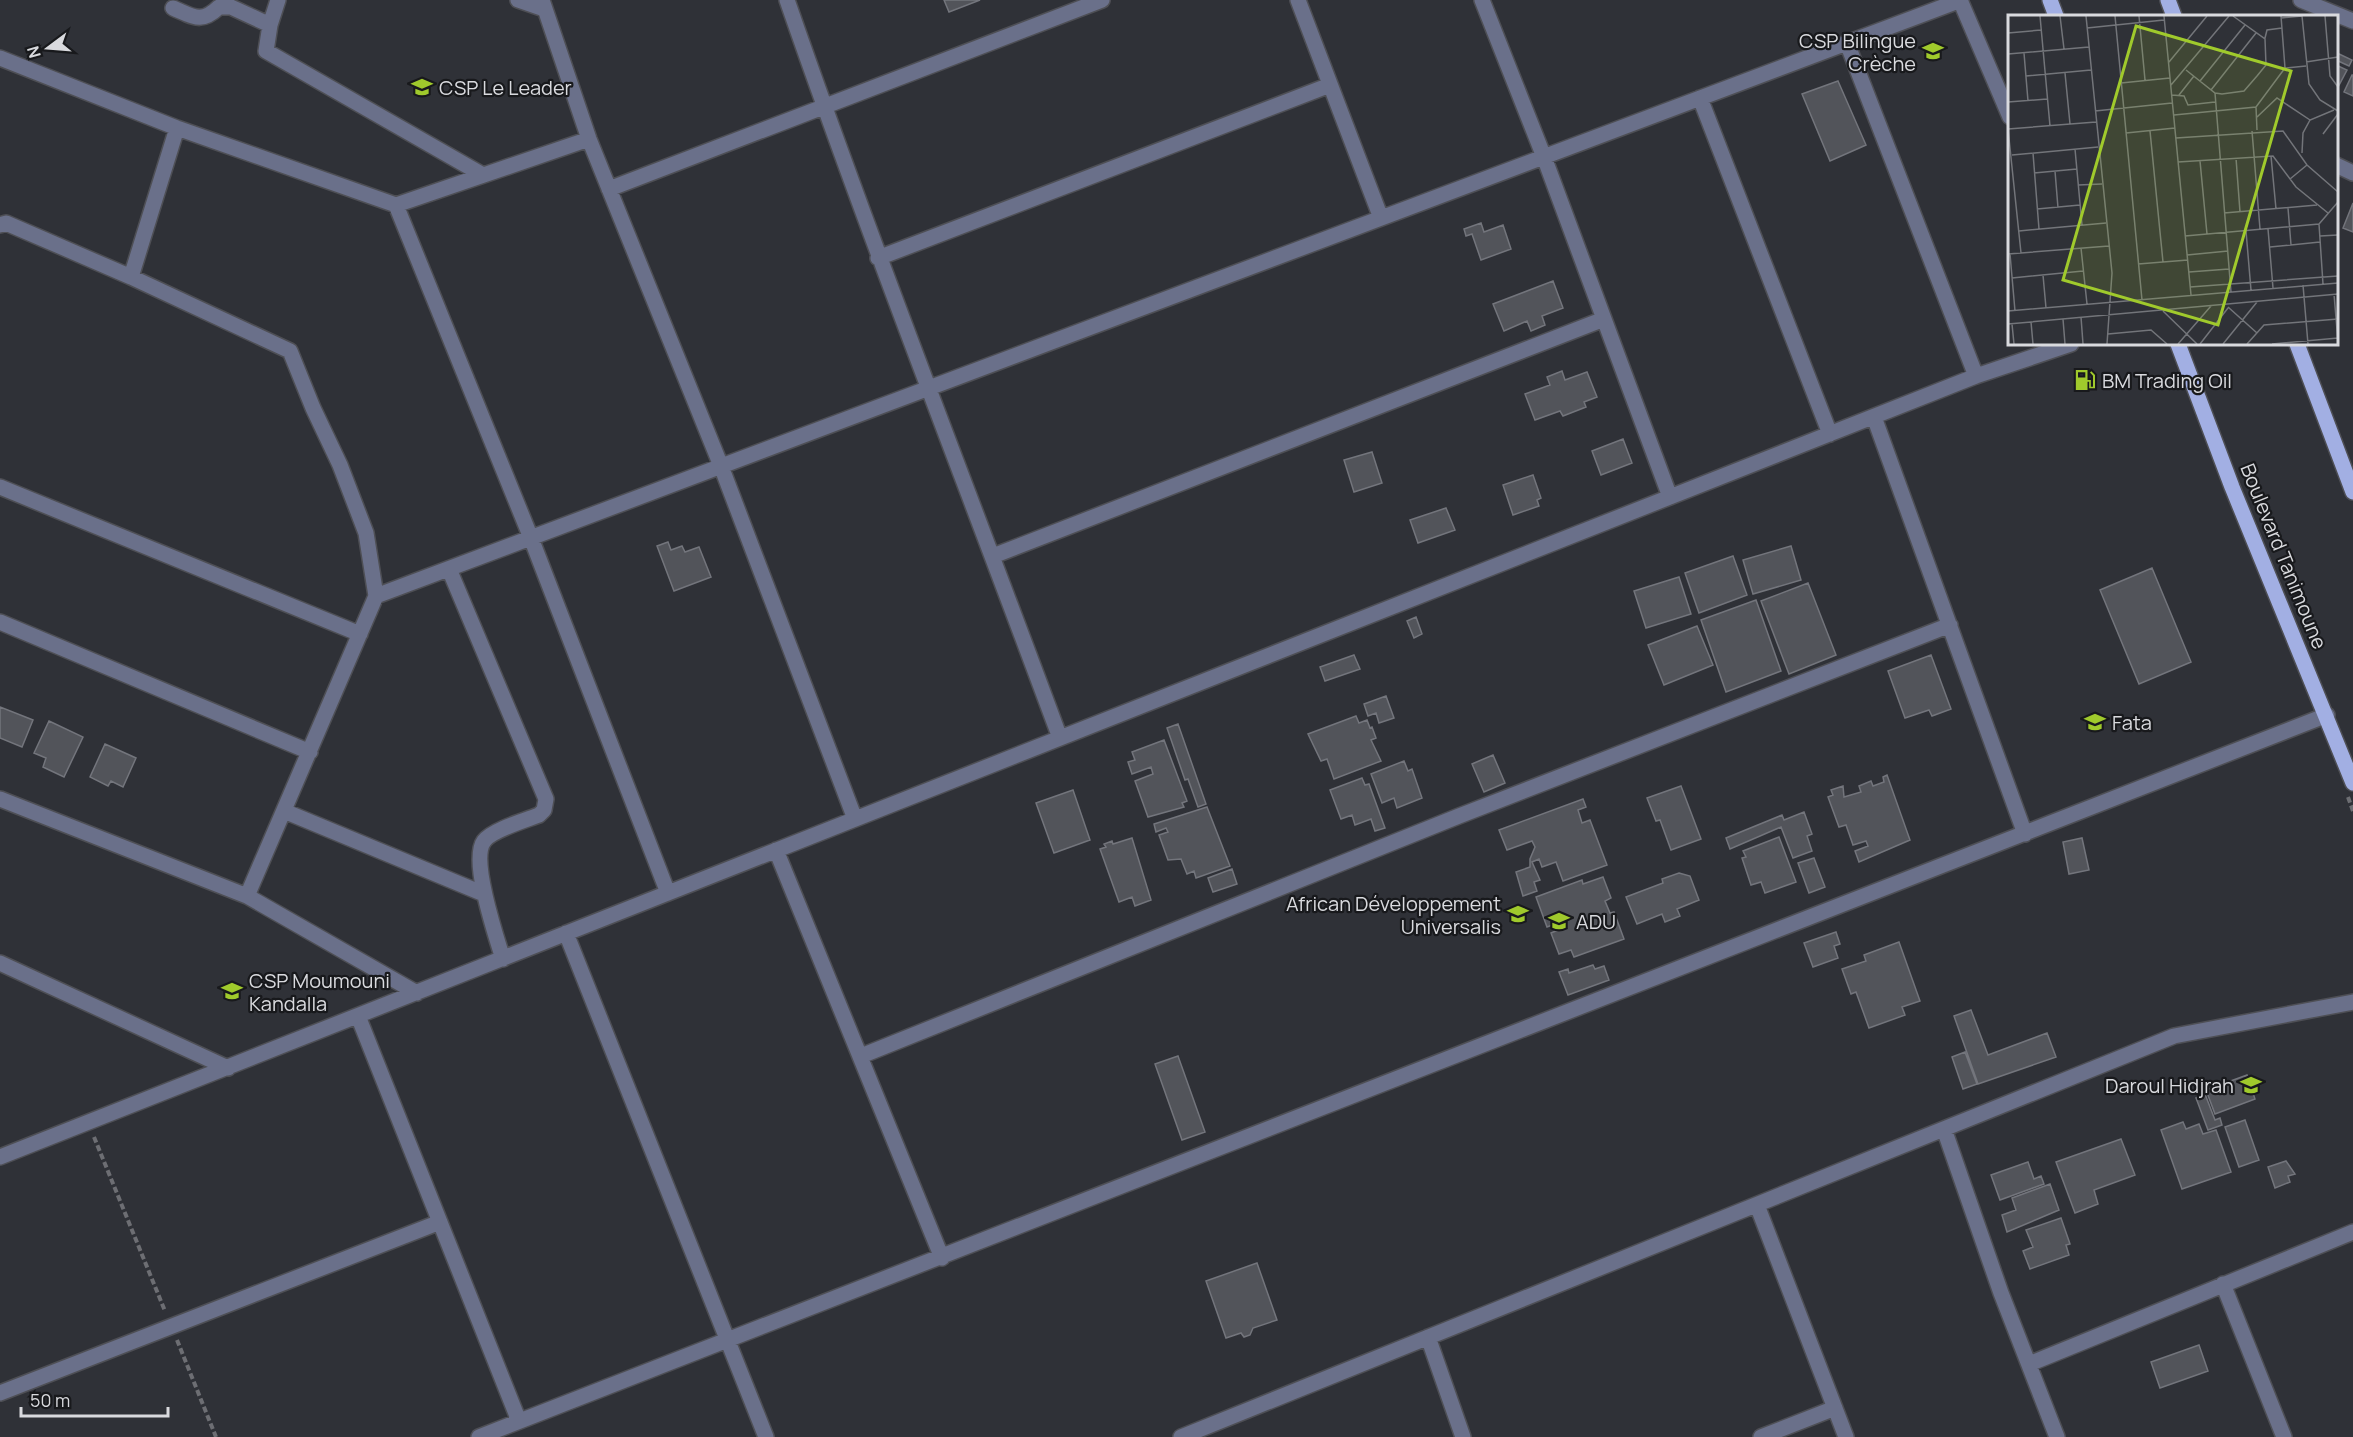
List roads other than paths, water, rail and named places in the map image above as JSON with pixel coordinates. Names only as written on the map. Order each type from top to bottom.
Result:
[{"type":"main road","points":[[2050,0],[2056,15]]},
{"type":"main road","points":[[2168,0],[2174,15]]},
{"type":"main road","name":"Boulevard Tanimoune","points":[[2178,345],[2232,487],[2353,783]]},
{"type":"main road","points":[[2297,345],[2353,492]]},
{"type":"street","points":[[278,0],[270,25],[266,51],[483,175]]},
{"type":"street","points":[[518,0],[543,5],[589,139],[721,466],[855,819]]},
{"type":"street","points":[[787,0],[878,258],[930,388],[1060,738]]},
{"type":"street","points":[[609,189],[1102,0]]},
{"type":"street","points":[[1298,0],[1381,218]]},
{"type":"street","points":[[1482,0],[1544,157],[1670,497]]},
{"type":"street","points":[[376,596],[1960,0],[2008,112]]},
{"type":"street","points":[[2301,0],[2353,21]]},
{"type":"street","points":[[173,8],[196,18],[208,17],[219,7],[231,7],[270,25]]},
{"type":"street","points":[[1847,43],[1976,376]]},
{"type":"street","points":[[0,58],[177,128],[396,205],[589,139]]},
{"type":"street","points":[[878,258],[1330,85]]},
{"type":"street","points":[[1700,98],[1830,434]]},
{"type":"street","points":[[131,277],[177,128]]},
{"type":"street","points":[[2338,166],[2353,173]]},
{"type":"street","points":[[396,205],[531,538],[668,893]]},
{"type":"street","points":[[0,225],[6,223],[131,277],[290,351],[313,408],[340,465],[366,533],[376,596],[247,896]]},
{"type":"street","points":[[993,556],[1604,319]]},
{"type":"street","points":[[0,1157],[1976,376],[2069,345]]},
{"type":"street","points":[[1874,417],[2025,834]]},
{"type":"street","points":[[0,487],[360,634]]},
{"type":"street","points":[[449,569],[546,799],[544,810],[539,815],[489,836],[481,848],[484,894],[503,959]]},
{"type":"street","points":[[0,622],[310,752]]},
{"type":"street","points":[[861,1056],[1459,816],[1950,625]]},
{"type":"street","points":[[479,1437],[2327,715]]},
{"type":"street","points":[[0,799],[247,896],[417,993]]},
{"type":"street","points":[[284,811],[484,894]]},
{"type":"street","points":[[776,850],[942,1258]]},
{"type":"street","points":[[567,933],[766,1437]]},
{"type":"street","points":[[0,963],[228,1068]]},
{"type":"street","points":[[1181,1437],[2174,1036],[2353,1002]]},
{"type":"street","points":[[358,1016],[519,1421]]},
{"type":"street","points":[[1944,1129],[2057,1437]]},
{"type":"street","points":[[1756,1204],[1846,1437]]},
{"type":"street","points":[[0,1393],[440,1222]]},
{"type":"street","points":[[2029,1364],[2353,1232]]},
{"type":"street","points":[[2223,1284],[2284,1437]]},
{"type":"street","points":[[1428,1337],[1463,1437]]},
{"type":"street","points":[[1761,1437],[1835,1408]]},
{"type":"place","name":"CSP Bilingue Crèche","points":[[1933,51]]},
{"type":"place","name":"CSP Le Leader","points":[[422,87]]},
{"type":"place","name":"BM Trading Oil","points":[[2085,380]]},
{"type":"place","name":"Fata","points":[[2095,722]]},
{"type":"place","name":"African Développement Universalis","points":[[1518,914]]},
{"type":"place","name":"ADU","points":[[1559,921]]},
{"type":"place","name":"CSP Moumouni Kandalla","points":[[232,991]]},
{"type":"place","name":"Daroul Hidjrah","points":[[2251,1085]]}]
